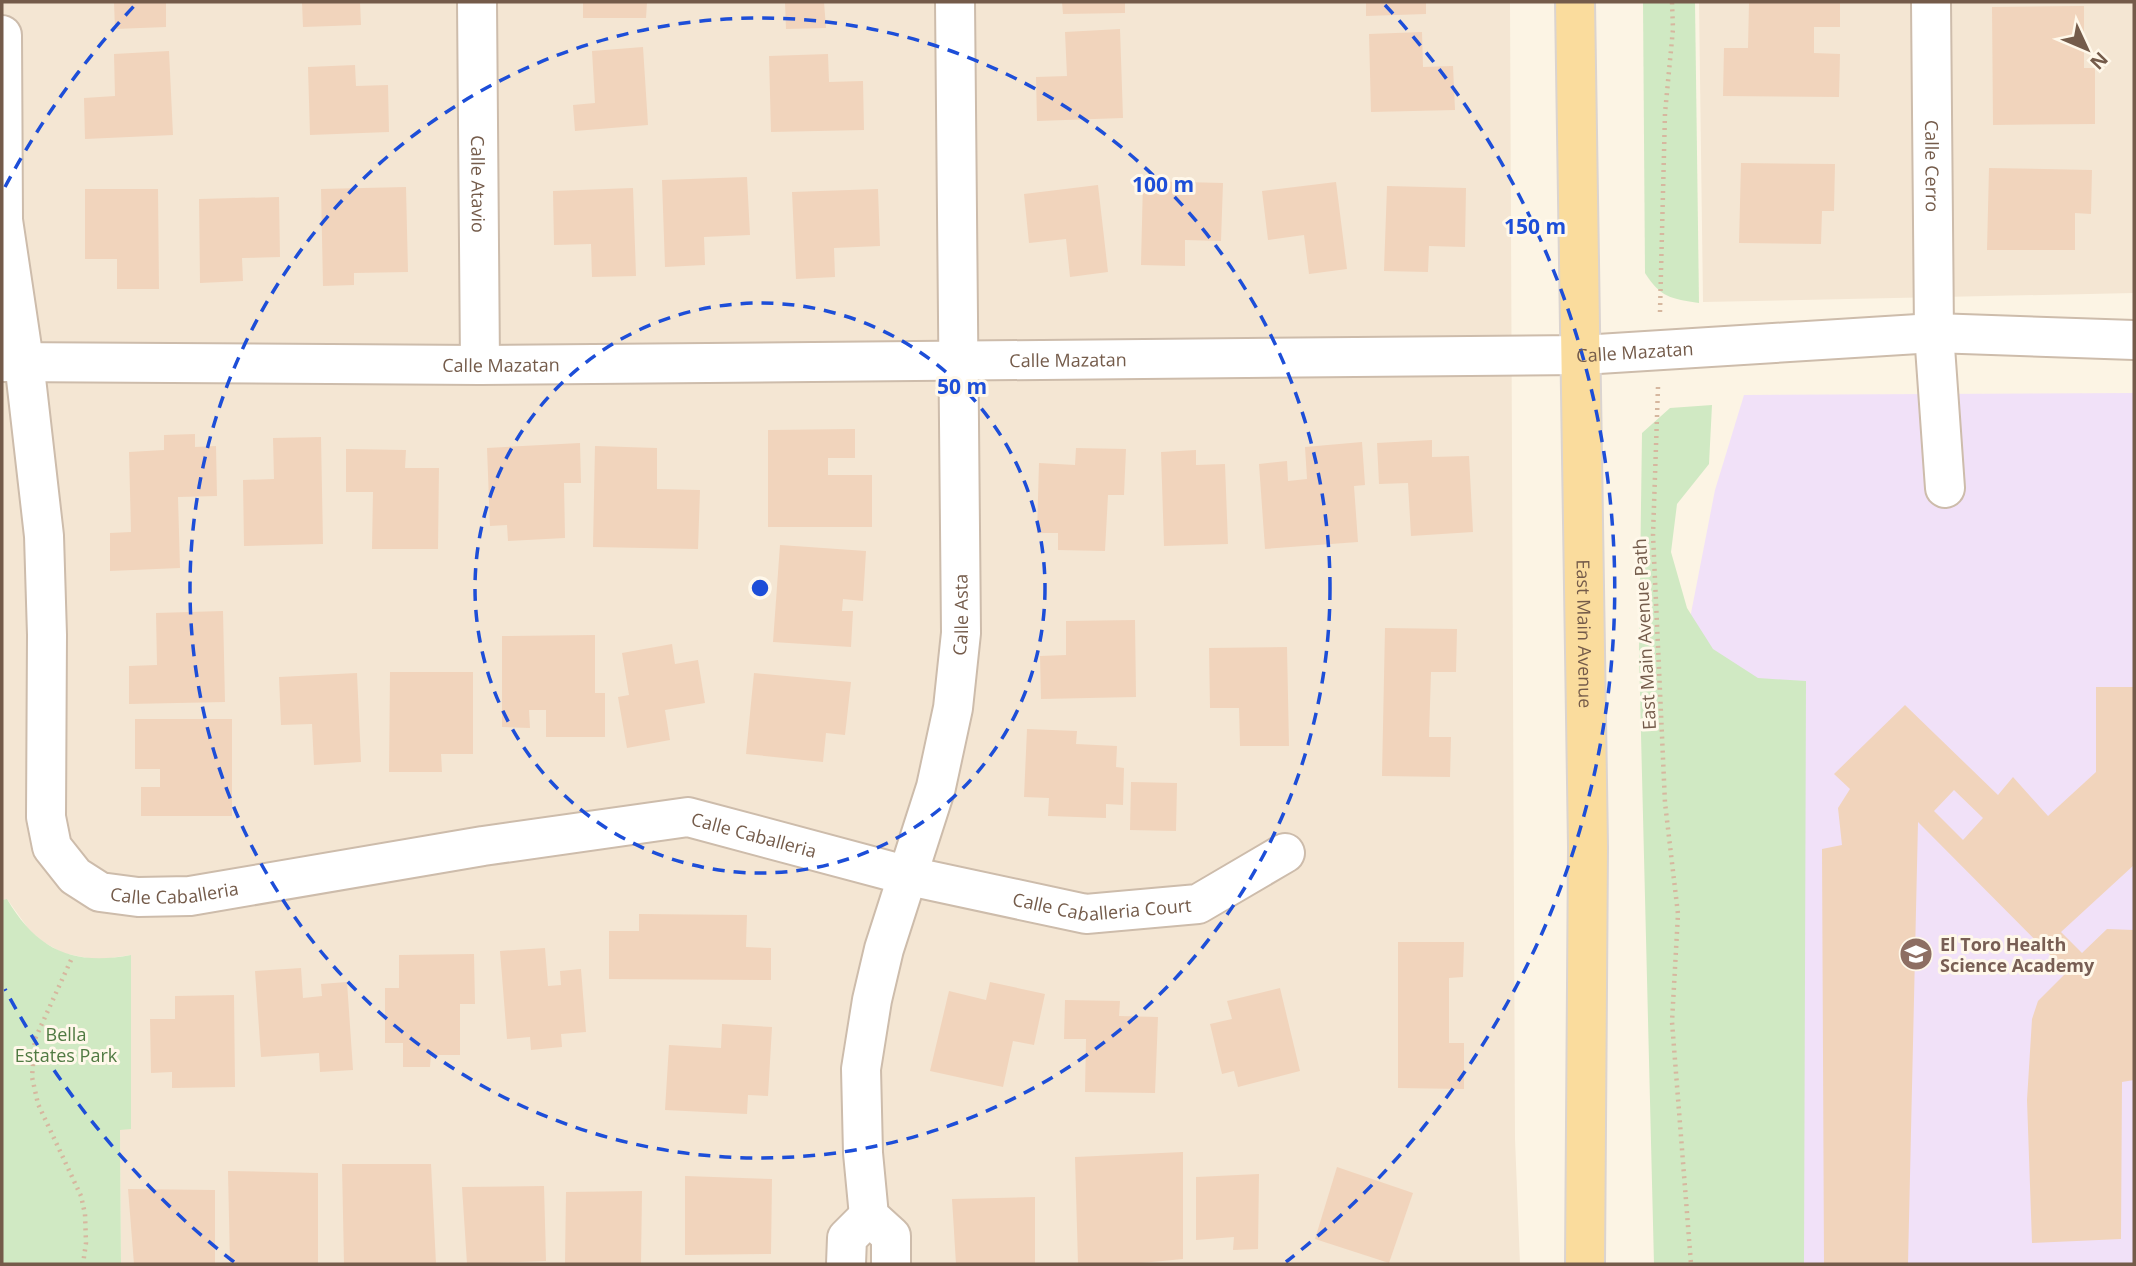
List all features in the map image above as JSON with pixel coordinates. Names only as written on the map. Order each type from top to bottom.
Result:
[{"type":"main road","name":"East Main Avenue","points":[[1575,2],[1588,847],[1585,1264]]},
{"type":"street","name":"Calle Atavio","points":[[477,2],[480,365]]},
{"type":"street","name":"Calle Asta","points":[[869,1216],[863,1153],[861,1069],[881,962],[942,761],[953,708],[961,633],[955,2]]},
{"type":"street","name":"Calle Cerro","points":[[1931,2],[1934,333],[1945,488]]},
{"type":"street","name":"Calle Caballeria","points":[[2,35],[3,220],[13,361],[44,536],[47,635],[46,817],[52,847],[75,876],[100,892],[138,897],[190,896],[483,846],[688,817],[909,876]]},
{"type":"street","name":"Calle Mazatan","points":[[13,361],[480,365],[1582,355],[1934,333],[2134,340]]},
{"type":"street","name":"Calle Caballeria Court","points":[[909,876],[1086,914],[1198,904],[1285,853]]},
{"type":"street","points":[[846,1264],[847,1238],[869,1216],[891,1236],[891,1264]]},
{"type":"path","name":"East Main Avenue Path","points":[[1672,2],[1673,29],[1665,113],[1653,535],[1665,803],[1678,914],[1672,1022],[1691,1264]]},
{"type":"path","points":[[71,960],[35,1039],[32,1077],[38,1104],[81,1196],[86,1242],[83,1264]]},
{"type":"shaded area","points":[[2,2],[1510,2],[1515,1139],[1520,1264],[121,1264],[120,1129],[131,1129],[131,955],[97,960],[63,953],[30,931],[7,899],[2,900]]},
{"type":"shaded area","points":[[1699,2],[2134,2],[2134,293],[1703,302]]},
{"type":"shaded area","name":"El Toro Health Science Academy","points":[[2134,393],[2134,1264],[1709,1264],[1685,644],[1715,490],[1744,395]]},
{"type":"green space","points":[[1643,2],[1695,2],[1699,303],[1667,296],[1645,273]]},
{"type":"green space","points":[[1712,405],[1709,464],[1677,504],[1671,552],[1687,608],[1713,649],[1758,678],[1806,681],[1804,1264],[1654,1264],[1639,653],[1642,433],[1670,408]]},
{"type":"green space","name":"Bella Estates Park","points":[[7,899],[31,931],[58,950],[91,958],[131,955],[131,1129],[120,1130],[121,1264],[2,1264],[2,900]]},
{"type":"building","points":[[114,2],[166,2],[166,27],[115,29]]},
{"type":"building","points":[[302,2],[360,2],[361,25],[303,27]]},
{"type":"building","points":[[583,2],[647,2],[646,18],[583,18]]},
{"type":"building","points":[[785,2],[824,2],[826,28],[786,29]]},
{"type":"building","points":[[1062,2],[1125,2],[1125,13],[1063,14]]},
{"type":"building","points":[[1366,2],[1426,2],[1426,14],[1366,16]]},
{"type":"building","points":[[1749,2],[1840,2],[1840,27],[1814,27],[1814,53],[1840,54],[1839,97],[1723,96],[1724,48],[1748,48]]},
{"type":"building","points":[[2084,6],[2084,68],[2095,68],[2095,124],[1993,125],[1992,7]]},
{"type":"building","points":[[1120,29],[1123,118],[1037,121],[1036,77],[1067,76],[1065,32]]},
{"type":"building","points":[[1422,32],[1423,67],[1453,66],[1455,110],[1371,112],[1369,34]]},
{"type":"building","points":[[643,47],[648,125],[575,131],[573,105],[595,103],[592,51]]},
{"type":"building","points":[[169,51],[173,135],[85,139],[84,98],[115,96],[114,54]]},
{"type":"building","points":[[828,54],[829,82],[863,81],[864,130],[771,132],[769,56]]},
{"type":"building","points":[[355,65],[356,86],[388,85],[389,132],[310,135],[308,67]]},
{"type":"building","points":[[1741,163],[1835,164],[1834,211],[1822,211],[1821,244],[1739,243]]},
{"type":"building","points":[[1989,168],[2092,170],[2091,214],[2075,213],[2075,250],[1987,250]]},
{"type":"building","points":[[747,177],[750,235],[704,237],[705,265],[665,267],[662,180]]},
{"type":"building","points":[[1143,181],[1223,183],[1221,241],[1185,240],[1185,266],[1141,265]]},
{"type":"building","points":[[1336,182],[1347,269],[1309,274],[1304,235],[1268,240],[1262,191]]},
{"type":"building","points":[[1098,185],[1108,272],[1070,277],[1066,239],[1029,243],[1024,194]]},
{"type":"building","points":[[1387,186],[1466,188],[1465,247],[1429,246],[1428,272],[1384,271]]},
{"type":"building","points":[[406,187],[408,272],[354,273],[354,285],[323,286],[321,189]]},
{"type":"building","points":[[633,188],[636,276],[592,277],[591,244],[554,245],[553,191]]},
{"type":"building","points":[[85,189],[158,189],[159,289],[117,289],[117,259],[85,259]]},
{"type":"building","points":[[878,189],[880,246],[834,248],[835,277],[796,279],[792,192]]},
{"type":"building","points":[[279,197],[280,257],[242,258],[243,281],[200,283],[199,199]]},
{"type":"building","points":[[855,429],[855,458],[828,458],[828,475],[872,475],[872,527],[768,527],[768,430]]},
{"type":"building","points":[[195,434],[195,447],[216,446],[217,496],[178,497],[180,568],[110,571],[110,533],[131,532],[129,452],[164,450],[164,435]]},
{"type":"building","points":[[321,437],[323,544],[244,546],[243,480],[274,479],[273,438]]},
{"type":"building","points":[[1432,440],[1432,457],[1469,456],[1473,532],[1411,536],[1408,483],[1379,484],[1377,443]]},
{"type":"building","points":[[1362,442],[1365,485],[1354,486],[1358,542],[1265,549],[1259,464],[1287,461],[1288,481],[1307,479],[1305,447]]},
{"type":"building","points":[[580,443],[581,483],[564,483],[565,538],[508,541],[507,525],[490,526],[487,448]]},
{"type":"building","points":[[595,446],[657,448],[657,489],[700,490],[698,549],[593,547]]},
{"type":"building","points":[[1076,448],[1126,449],[1124,495],[1108,495],[1105,551],[1058,550],[1058,533],[1037,533],[1039,463],[1075,465]]},
{"type":"building","points":[[346,449],[406,450],[405,468],[439,468],[438,549],[372,549],[373,492],[346,492]]},
{"type":"building","points":[[1196,450],[1196,465],[1225,464],[1228,544],[1164,546],[1161,452]]},
{"type":"building","points":[[780,545],[866,551],[863,601],[843,599],[842,611],[853,611],[851,647],[773,642]]},
{"type":"building","points":[[223,611],[225,702],[129,704],[129,666],[157,665],[156,613]]},
{"type":"building","points":[[1135,620],[1136,697],[1041,699],[1040,656],[1066,655],[1066,621]]},
{"type":"building","points":[[1385,628],[1457,629],[1456,672],[1431,672],[1429,737],[1451,737],[1450,777],[1382,776]]},
{"type":"building","points":[[595,635],[595,693],[605,693],[605,737],[546,737],[546,710],[529,710],[530,728],[502,727],[502,636]]},
{"type":"building","points":[[672,644],[675,664],[698,660],[705,703],[665,710],[670,740],[627,748],[618,697],[629,695],[622,653]]},
{"type":"building","points":[[1287,647],[1289,746],[1240,746],[1239,708],[1210,708],[1209,648]]},
{"type":"building","points":[[390,672],[473,672],[473,754],[441,754],[442,772],[389,772]]},
{"type":"building","points":[[357,673],[361,762],[314,765],[312,724],[281,725],[279,677]]},
{"type":"building","points":[[754,673],[851,682],[845,735],[826,733],[823,762],[746,754]]},
{"type":"building","points":[[2096,687],[2134,687],[2134,865],[2061,932],[2082,953],[2107,929],[2134,930],[2134,1080],[2122,1082],[2121,1239],[2032,1243],[2027,1100],[2032,1019],[2038,1001],[2067,972],[1918,822],[1908,1264],[1824,1264],[1822,849],[1842,845],[1838,808],[1850,789],[1834,774],[1905,705],[1998,795],[2013,777],[2048,816],[2096,772]],"holes":[[[1954,790],[1983,818],[1963,840],[1934,811]]]},
{"type":"building","points":[[135,719],[232,719],[232,816],[141,816],[141,787],[160,787],[160,769],[135,769]]},
{"type":"building","points":[[1027,729],[1077,731],[1076,744],[1117,746],[1116,767],[1124,768],[1123,805],[1106,804],[1106,818],[1048,816],[1049,798],[1024,797]]},
{"type":"building","points":[[1131,782],[1177,783],[1176,831],[1130,830]]},
{"type":"building","points":[[639,914],[747,915],[746,947],[771,948],[771,980],[609,979],[609,931],[639,931]]},
{"type":"building","points":[[1398,942],[1464,942],[1463,977],[1449,978],[1449,1043],[1464,1043],[1464,1089],[1398,1088]]},
{"type":"building","points":[[545,948],[548,986],[561,985],[560,971],[581,969],[586,1032],[561,1034],[562,1047],[531,1050],[530,1037],[507,1039],[500,951]]},
{"type":"building","points":[[474,954],[475,1004],[460,1004],[460,1055],[431,1055],[430,1067],[403,1067],[403,1043],[385,1043],[385,988],[399,988],[399,955]]},
{"type":"building","points":[[301,968],[303,998],[322,996],[321,984],[347,982],[353,1070],[320,1072],[319,1053],[261,1057],[255,971]]},
{"type":"building","points":[[990,982],[1045,994],[1034,1045],[1013,1041],[1003,1087],[930,1071],[949,991],[986,1000]]},
{"type":"building","points":[[1280,988],[1300,1071],[1238,1087],[1234,1071],[1222,1074],[1210,1024],[1232,1019],[1227,1001]]},
{"type":"building","points":[[234,995],[235,1087],[172,1088],[172,1072],[151,1073],[150,1019],[175,1019],[175,996]]},
{"type":"building","points":[[1065,1000],[1120,1001],[1119,1016],[1158,1017],[1155,1093],[1085,1092],[1086,1039],[1064,1039]]},
{"type":"building","points":[[722,1024],[772,1027],[768,1096],[748,1095],[747,1114],[665,1110],[669,1045],[721,1048]]},
{"type":"building","points":[[1183,1152],[1183,1259],[1131,1264],[1078,1264],[1075,1157]]},
{"type":"building","points":[[342,1164],[431,1164],[436,1264],[344,1264]]},
{"type":"building","points":[[1337,1167],[1413,1193],[1389,1263],[1315,1239]]},
{"type":"building","points":[[228,1171],[318,1173],[318,1264],[230,1264]]},
{"type":"building","points":[[1259,1174],[1258,1249],[1233,1250],[1234,1237],[1196,1240],[1196,1177]]},
{"type":"building","points":[[685,1176],[772,1179],[771,1254],[685,1255]]},
{"type":"building","points":[[544,1186],[546,1261],[467,1264],[462,1187]]},
{"type":"building","points":[[128,1189],[215,1190],[215,1263],[134,1264]]},
{"type":"building","points":[[642,1191],[641,1264],[565,1264],[566,1192]]},
{"type":"building","points":[[1035,1197],[1035,1264],[956,1264],[952,1199]]},
{"type":"place","name":"El Toro Health Science Academy","points":[[1916,954]]}]
